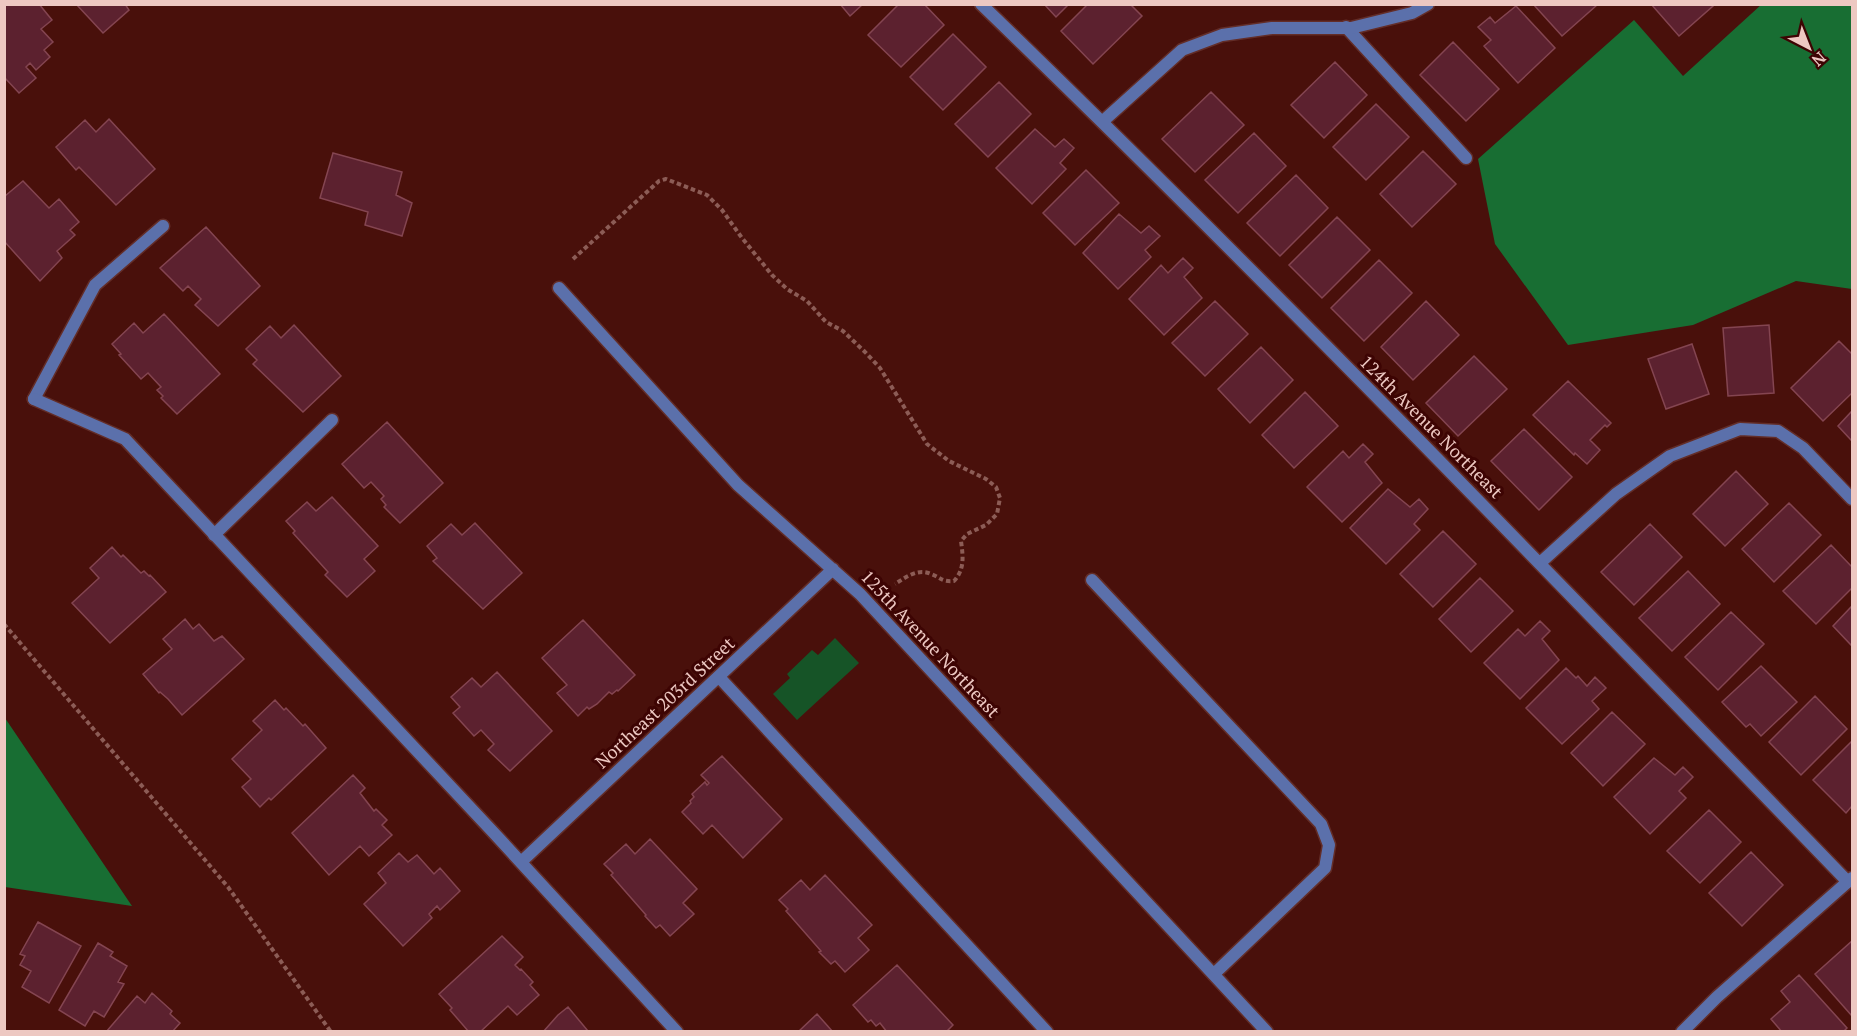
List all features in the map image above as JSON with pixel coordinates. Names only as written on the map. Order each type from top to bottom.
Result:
[{"type":"street","name":"124th Avenue Northeast","points":[[981,4],[1102,122],[1540,563],[1850,880]]},
{"type":"street","points":[[1102,122],[1182,50],[1222,35],[1272,28],[1346,27],[1412,13],[1428,4]]},
{"type":"street","points":[[1346,27],[1466,158]]},
{"type":"street","points":[[163,226],[96,285],[34,399],[124,439],[521,862],[677,1032]]},
{"type":"street","name":"125th Avenue Northeast","points":[[559,288],[738,485],[860,594],[1268,1032]]},
{"type":"street","points":[[214,535],[332,420]]},
{"type":"street","points":[[1540,563],[1616,494],[1670,456],[1740,429],[1778,431],[1803,448],[1852,499]]},
{"type":"street","name":"Northeast 203rd Street","points":[[521,862],[833,568]]},
{"type":"street","points":[[1092,580],[1320,824],[1329,845],[1325,868],[1214,974]]},
{"type":"street","points":[[719,677],[1047,1032]]},
{"type":"street","points":[[1682,1032],[1717,997],[1850,880]]},
{"type":"path","points":[[573,259],[659,181],[666,179],[707,195],[722,210],[772,275],[787,289],[807,301],[826,322],[843,332],[865,351],[880,368],[927,444],[949,461],[986,479],[996,488],[1000,498],[997,514],[986,525],[967,534],[961,541],[963,560],[960,574],[954,581],[944,582],[931,573],[919,571],[895,584]]},
{"type":"path","points":[[4,624],[228,887],[331,1032]]},
{"type":"green space","points":[[1762,4],[1852,5],[1852,289],[1796,281],[1693,325],[1568,345],[1495,244],[1478,159],[1634,20],[1683,76]]},
{"type":"green space","points":[[835,638],[859,663],[797,720],[773,694],[790,678],[787,674],[812,650],[818,655]]},
{"type":"green space","points":[[5,718],[132,906],[5,887]]},
{"type":"building","points":[[4,4],[39,4],[52,20],[41,29],[53,42],[44,50],[50,57],[36,70],[30,63],[26,67],[36,78],[19,93],[4,77]]},
{"type":"building","points":[[76,4],[125,4],[129,10],[103,33]]},
{"type":"building","points":[[840,4],[863,4],[850,16]]},
{"type":"building","points":[[899,4],[924,4],[944,25],[901,67],[868,35]]},
{"type":"building","points":[[1044,4],[1069,4],[1056,17]]},
{"type":"building","points":[[1088,4],[1130,4],[1142,16],[1093,64],[1061,31]]},
{"type":"building","points":[[1533,4],[1596,4],[1597,5],[1562,36]]},
{"type":"building","points":[[1651,4],[1712,4],[1713,6],[1679,36]]},
{"type":"building","points":[[1516,6],[1555,48],[1518,83],[1484,46],[1491,40],[1478,27],[1490,17],[1495,23]]},
{"type":"building","points":[[953,34],[986,67],[943,110],[910,77]]},
{"type":"building","points":[[1453,42],[1499,89],[1466,121],[1420,75]]},
{"type":"building","points":[[1335,62],[1367,95],[1324,138],[1291,105]]},
{"type":"building","points":[[999,82],[1031,114],[988,157],[955,124]]},
{"type":"building","points":[[1211,92],[1244,125],[1195,172],[1162,139]]},
{"type":"building","points":[[1376,104],[1409,137],[1366,180],[1333,147]]},
{"type":"building","points":[[109,119],[155,169],[116,205],[79,167],[76,170],[56,147],[85,120],[96,132]]},
{"type":"building","points":[[1035,129],[1055,147],[1064,139],[1074,148],[1060,163],[1066,169],[1032,204],[996,168]]},
{"type":"building","points":[[1254,133],[1286,166],[1238,213],[1205,180]]},
{"type":"building","points":[[1423,151],[1456,184],[1412,227],[1380,194]]},
{"type":"building","points":[[333,153],[402,172],[396,195],[412,203],[402,236],[365,225],[368,212],[320,198]]},
{"type":"building","points":[[1086,170],[1119,203],[1075,245],[1043,213]]},
{"type":"building","points":[[1296,175],[1328,208],[1280,256],[1247,223]]},
{"type":"building","points":[[23,181],[49,208],[59,199],[79,222],[70,230],[75,235],[57,251],[62,258],[40,281],[4,241],[5,196]]},
{"type":"building","points":[[1119,214],[1141,233],[1149,226],[1160,236],[1145,250],[1151,257],[1118,289],[1083,253]]},
{"type":"building","points":[[1337,217],[1370,250],[1322,298],[1289,265]]},
{"type":"building","points":[[206,227],[260,286],[218,326],[195,305],[201,299],[188,286],[183,291],[160,268]]},
{"type":"building","points":[[1183,258],[1193,268],[1184,277],[1202,298],[1164,335],[1129,299],[1161,265],[1168,273]]},
{"type":"building","points":[[1379,260],[1412,293],[1364,341],[1331,308]]},
{"type":"building","points":[[1215,301],[1248,334],[1205,376],[1172,343]]},
{"type":"building","points":[[1426,301],[1459,335],[1413,380],[1381,347]]},
{"type":"building","points":[[164,314],[220,374],[177,414],[161,398],[163,396],[157,390],[161,387],[148,373],[141,379],[112,344],[134,323],[143,333]]},
{"type":"building","points":[[294,325],[341,376],[303,412],[253,364],[257,360],[246,349],[270,326],[281,338]]},
{"type":"building","points":[[1769,325],[1774,393],[1728,396],[1723,328]]},
{"type":"building","points":[[1839,341],[1852,354],[1852,393],[1823,421],[1791,388]]},
{"type":"building","points":[[1692,344],[1709,394],[1666,409],[1648,359]]},
{"type":"building","points":[[1261,347],[1293,380],[1250,423],[1218,389]]},
{"type":"building","points":[[1474,356],[1507,389],[1458,436],[1426,403]]},
{"type":"building","points":[[1568,381],[1611,423],[1607,427],[1605,425],[1590,440],[1600,450],[1587,464],[1575,453],[1574,455],[1533,415]]},
{"type":"building","points":[[1305,392],[1338,426],[1294,468],[1262,435]]},
{"type":"building","points":[[1852,411],[1852,441],[1838,426]]},
{"type":"building","points":[[387,422],[443,483],[400,523],[384,507],[386,505],[381,499],[384,496],[371,482],[364,488],[342,464]]},
{"type":"building","points":[[1524,429],[1572,477],[1539,510],[1491,461]]},
{"type":"building","points":[[1363,444],[1373,454],[1365,462],[1382,483],[1342,522],[1307,487],[1343,451],[1349,458]]},
{"type":"building","points":[[1736,471],[1768,504],[1725,546],[1693,514]]},
{"type":"building","points":[[1388,489],[1410,507],[1419,499],[1428,509],[1414,524],[1420,530],[1386,564],[1350,528]]},
{"type":"building","points":[[332,497],[378,546],[364,559],[375,571],[347,597],[325,575],[328,572],[293,533],[295,531],[286,521],[307,502],[316,511]]},
{"type":"building","points":[[1789,503],[1821,535],[1774,582],[1742,549]]},
{"type":"building","points":[[475,523],[522,573],[483,609],[433,561],[437,558],[427,546],[451,524],[462,535]]},
{"type":"building","points":[[1650,524],[1682,557],[1634,605],[1601,572]]},
{"type":"building","points":[[1443,531],[1476,564],[1433,607],[1400,574]]},
{"type":"building","points":[[1831,545],[1852,567],[1852,588],[1816,624],[1783,591]]},
{"type":"building","points":[[112,547],[141,573],[144,571],[150,575],[166,592],[110,643],[72,603],[99,578],[90,568]]},
{"type":"building","points":[[1688,571],[1720,604],[1672,651],[1639,618]]},
{"type":"building","points":[[1480,578],[1513,611],[1471,652],[1439,619]]},
{"type":"building","points":[[1852,606],[1852,646],[1833,626]]},
{"type":"building","points":[[1731,612],[1764,644],[1718,690],[1685,657]]},
{"type":"building","points":[[185,619],[193,629],[199,624],[214,641],[222,636],[244,659],[182,715],[143,674],[172,649],[163,639]]},
{"type":"building","points":[[583,620],[635,675],[618,691],[612,694],[609,692],[597,704],[589,709],[587,707],[578,716],[557,693],[567,685],[542,658]]},
{"type":"building","points":[[1540,621],[1550,631],[1542,639],[1559,660],[1520,699],[1484,663],[1518,629],[1525,636]]},
{"type":"building","points":[[1761,666],[1797,702],[1761,736],[1750,724],[1746,727],[1722,702]]},
{"type":"building","points":[[1566,668],[1587,686],[1595,677],[1606,688],[1592,701],[1599,709],[1562,744],[1526,708]]},
{"type":"building","points":[[497,672],[552,731],[510,771],[488,750],[494,744],[481,730],[474,736],[453,713],[460,707],[451,697],[472,678],[481,687]]},
{"type":"building","points":[[1815,696],[1847,729],[1801,775],[1769,742]]},
{"type":"building","points":[[275,700],[303,726],[305,724],[326,748],[271,800],[269,798],[260,807],[242,787],[251,779],[232,759],[262,730],[253,721]]},
{"type":"building","points":[[1612,712],[1645,744],[1603,786],[1571,753]]},
{"type":"building","points":[[1851,742],[1852,806],[1846,813],[1813,780]]},
{"type":"building","points":[[722,756],[782,819],[743,858],[712,825],[703,834],[682,812],[691,803],[694,797],[692,794],[705,782],[707,785],[709,783],[701,775]]},
{"type":"building","points":[[1654,758],[1675,775],[1683,767],[1693,777],[1679,791],[1686,798],[1650,834],[1614,797]]},
{"type":"building","points":[[353,775],[365,788],[360,793],[374,811],[376,809],[387,820],[382,825],[392,835],[369,856],[360,846],[329,875],[292,833]]},
{"type":"building","points":[[1709,810],[1741,842],[1700,883],[1667,851]]},
{"type":"building","points":[[650,839],[697,889],[683,903],[694,914],[670,936],[660,925],[656,928],[645,916],[604,864],[626,844],[635,854]]},
{"type":"building","points":[[1751,852],[1783,885],[1742,926],[1709,893]]},
{"type":"building","points":[[399,853],[408,862],[417,855],[434,874],[440,868],[460,891],[440,910],[437,906],[429,914],[432,918],[403,946],[364,904],[386,883],[378,873]]},
{"type":"building","points":[[825,875],[872,925],[858,938],[869,950],[845,972],[835,961],[831,964],[819,952],[821,951],[779,900],[801,880],[810,890]]},
{"type":"building","points":[[38,922],[81,946],[49,1003],[22,987],[31,971],[20,965],[25,956],[20,954]]},
{"type":"building","points":[[502,936],[523,957],[515,965],[533,982],[530,985],[539,995],[517,1015],[508,1006],[480,1032],[469,1032],[439,994]]},
{"type":"building","points":[[1852,941],[1852,1016],[1815,974]]},
{"type":"building","points":[[98,943],[113,952],[110,956],[127,966],[118,982],[124,984],[104,1017],[94,1011],[85,1026],[59,1010]]},
{"type":"building","points":[[897,965],[953,1025],[946,1032],[887,1032],[880,1023],[876,1026],[871,1020],[868,1022],[853,1005]]},
{"type":"building","points":[[1799,975],[1847,1028],[1843,1032],[1782,1032],[1771,1019],[1790,1002],[1781,991]]},
{"type":"building","points":[[152,993],[172,1011],[170,1014],[180,1023],[172,1032],[106,1032],[137,996],[145,1003]]},
{"type":"building","points":[[568,1007],[588,1031],[543,1032],[558,1015]]},
{"type":"building","points":[[817,1014],[833,1032],[798,1032]]}]
